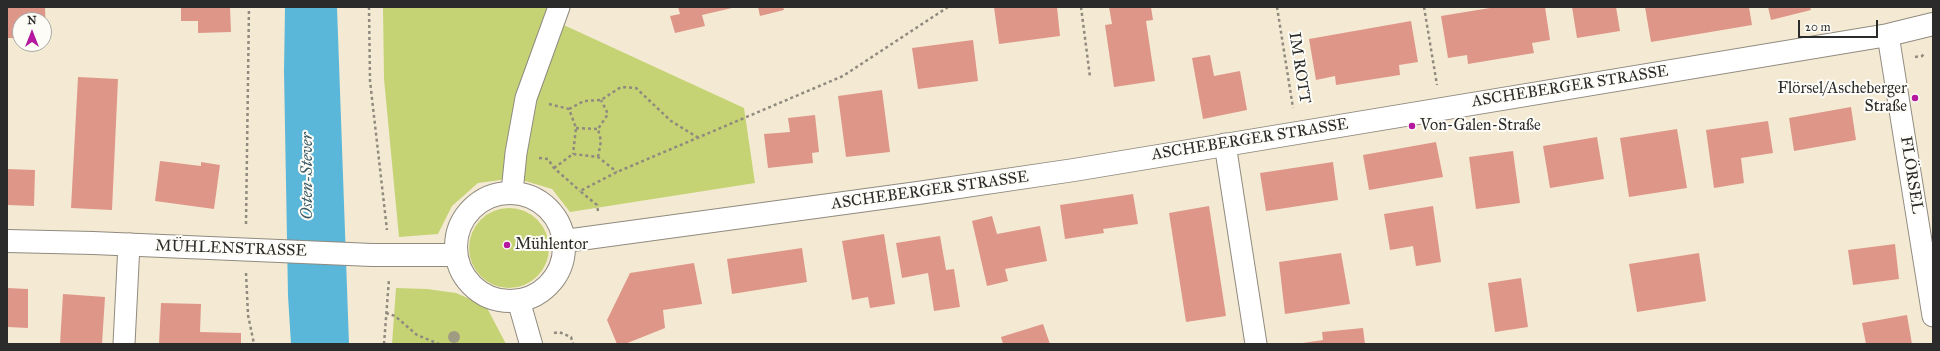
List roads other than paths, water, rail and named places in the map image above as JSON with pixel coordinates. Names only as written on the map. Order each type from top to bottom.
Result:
[{"type":"street","points":[[512,192],[516,153],[526,98],[559,7]]},
{"type":"street","name":"ASCHEBERGER STRASSE","points":[[565,241],[918,193],[1074,170],[1888,35],[1933,24]]},
{"type":"street","name":"FLÖRSEL","points":[[1888,35],[1933,316]]},
{"type":"street","points":[[1225,144],[1256,344]]},
{"type":"street","points":[[512,192],[528,196],[544,204],[556,217],[562,229],[565,241],[565,251],[561,268],[551,284],[537,295],[519,302],[500,301],[482,295],[468,282],[459,266],[456,255],[456,240],[460,226],[472,208],[489,197],[512,192]]},
{"type":"street","name":"MÜHLENSTRASSE","points":[[7,241],[129,244],[381,255],[456,255]]},
{"type":"street","points":[[124,344],[129,244]]},
{"type":"street","points":[[519,302],[531,344]]},
{"type":"water","name":"Osten-Stever","points":[[285,7],[337,7],[349,344],[291,344],[288,296],[284,71]]},
{"type":"place","name":"Flörsel/Ascheberger Straße","points":[[1915,98]]},
{"type":"place","name":"Von-Galen-Straße","points":[[1412,126]]},
{"type":"place","name":"Mühlentor","points":[[507,245]]}]
